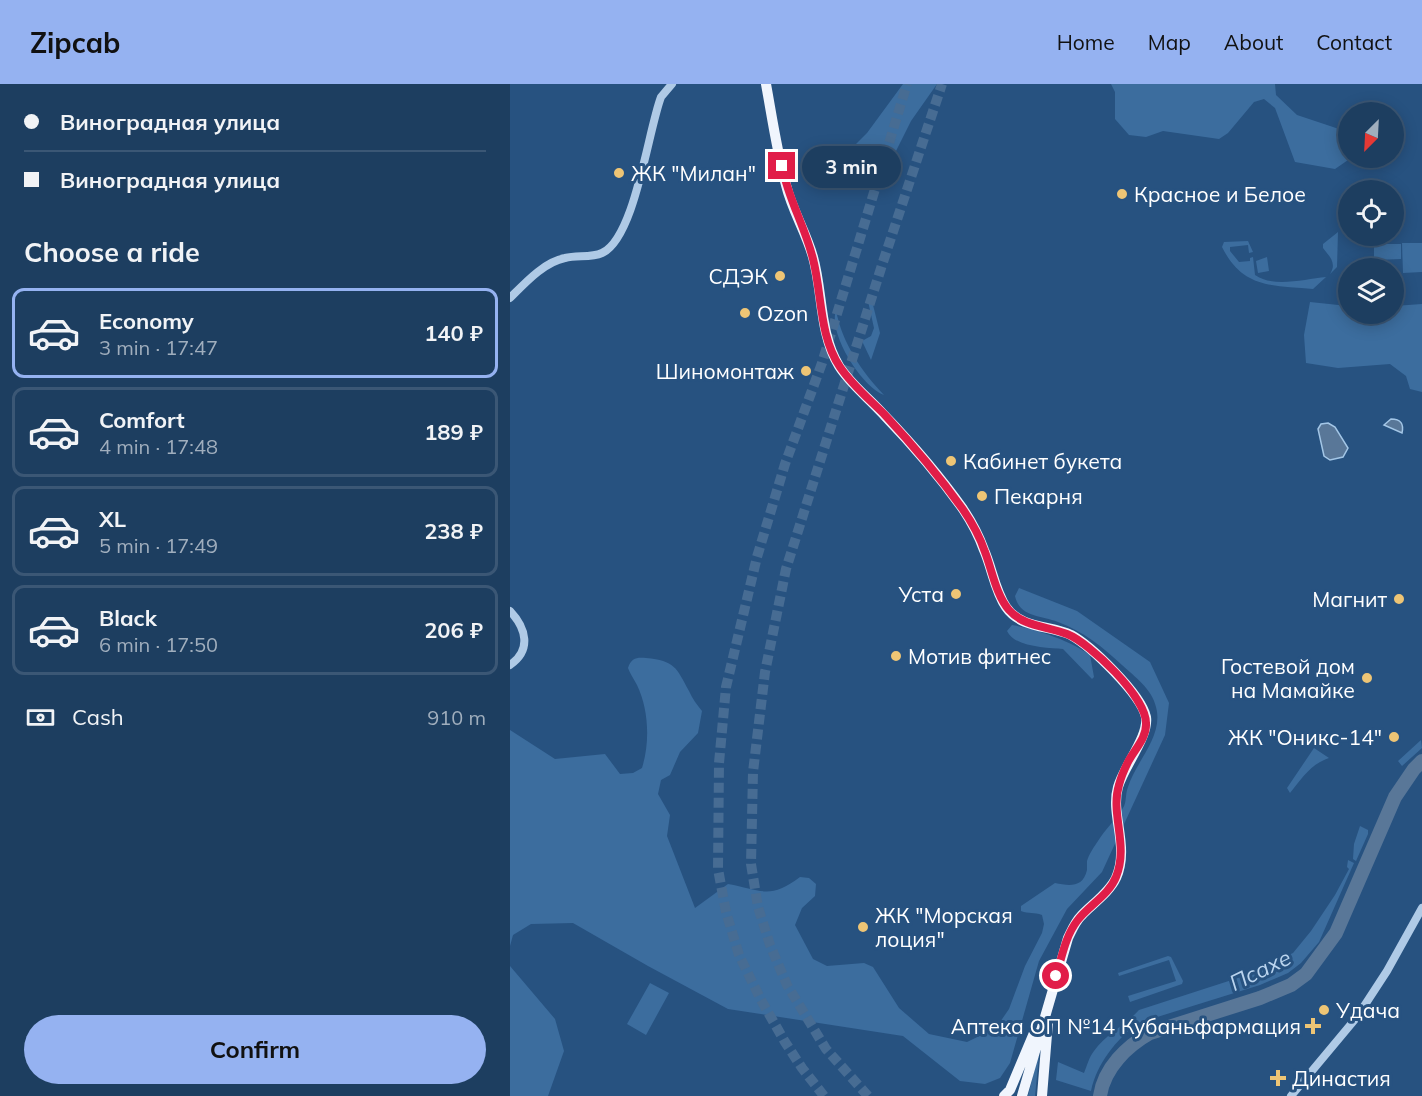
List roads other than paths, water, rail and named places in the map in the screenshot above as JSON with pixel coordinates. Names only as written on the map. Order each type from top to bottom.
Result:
[{"type":"main road","points":[[766,84],[786,186],[813,258],[830,348],[838,365],[852,383],[885,416],[963,510],[985,551],[1006,607],[1023,621],[1070,635],[1126,683],[1144,709],[1147,725],[1145,733],[1122,775],[1116,796],[1121,846],[1121,858],[1116,877],[1109,888],[1072,928],[1022,1096]]},
{"type":"main road","points":[[1004,1096],[1010,1090],[1051,995]]},
{"type":"main road","points":[[1042,1096],[1051,995]]},
{"type":"street","points":[[510,298],[528,280],[557,260],[575,256],[594,256],[601,254],[614,244],[622,232],[633,201],[658,103],[672,84]]},
{"type":"street","points":[[510,611],[522,626],[525,637],[522,654],[510,665]]},
{"type":"street","points":[[1291,1096],[1357,1017],[1387,971],[1422,908]]},
{"type":"waterway","name":"Псахе","points":[[1100,1096],[1106,1076],[1118,1059],[1133,1044],[1150,1033],[1260,998],[1291,985],[1306,974],[1336,933],[1395,797],[1422,761]]},
{"type":"tunnel","points":[[824,1096],[785,1042],[739,955],[726,912],[718,869],[719,763],[726,687],[757,557],[785,464],[822,363],[907,84]]},
{"type":"tunnel","points":[[868,1096],[826,1049],[787,985],[770,945],[758,907],[751,864],[753,772],[765,672],[786,569],[942,84]]},
{"type":"place","name":"ЖК \"Милан\"","points":[[619,173]]},
{"type":"place","name":"Красное и Белое","points":[[1122,194]]},
{"type":"place","name":"СДЭК","points":[[780,276]]},
{"type":"place","name":"Ozon","points":[[745,313]]},
{"type":"place","name":"Шиномонтаж","points":[[806,371]]},
{"type":"place","name":"Кабинет букета","points":[[951,461]]},
{"type":"place","name":"Пекарня","points":[[982,496]]},
{"type":"place","name":"Уста","points":[[956,594]]},
{"type":"place","name":"Магнит","points":[[1399,599]]},
{"type":"place","name":"Мотив фитнес","points":[[896,656]]},
{"type":"place","name":"Гостевой дом на Мамайке","points":[[1367,678]]},
{"type":"place","name":"ЖК \"Оникс-14\"","points":[[1394,737]]},
{"type":"place","name":"ЖК \"Морская лоция\"","points":[[863,927]]},
{"type":"place","name":"Удача","points":[[1324,1010]]},
{"type":"place","name":"Аптека ОП №14 Кубаньфармация","points":[[1313,1026]]},
{"type":"place","name":"Династия","points":[[1278,1078]]}]
